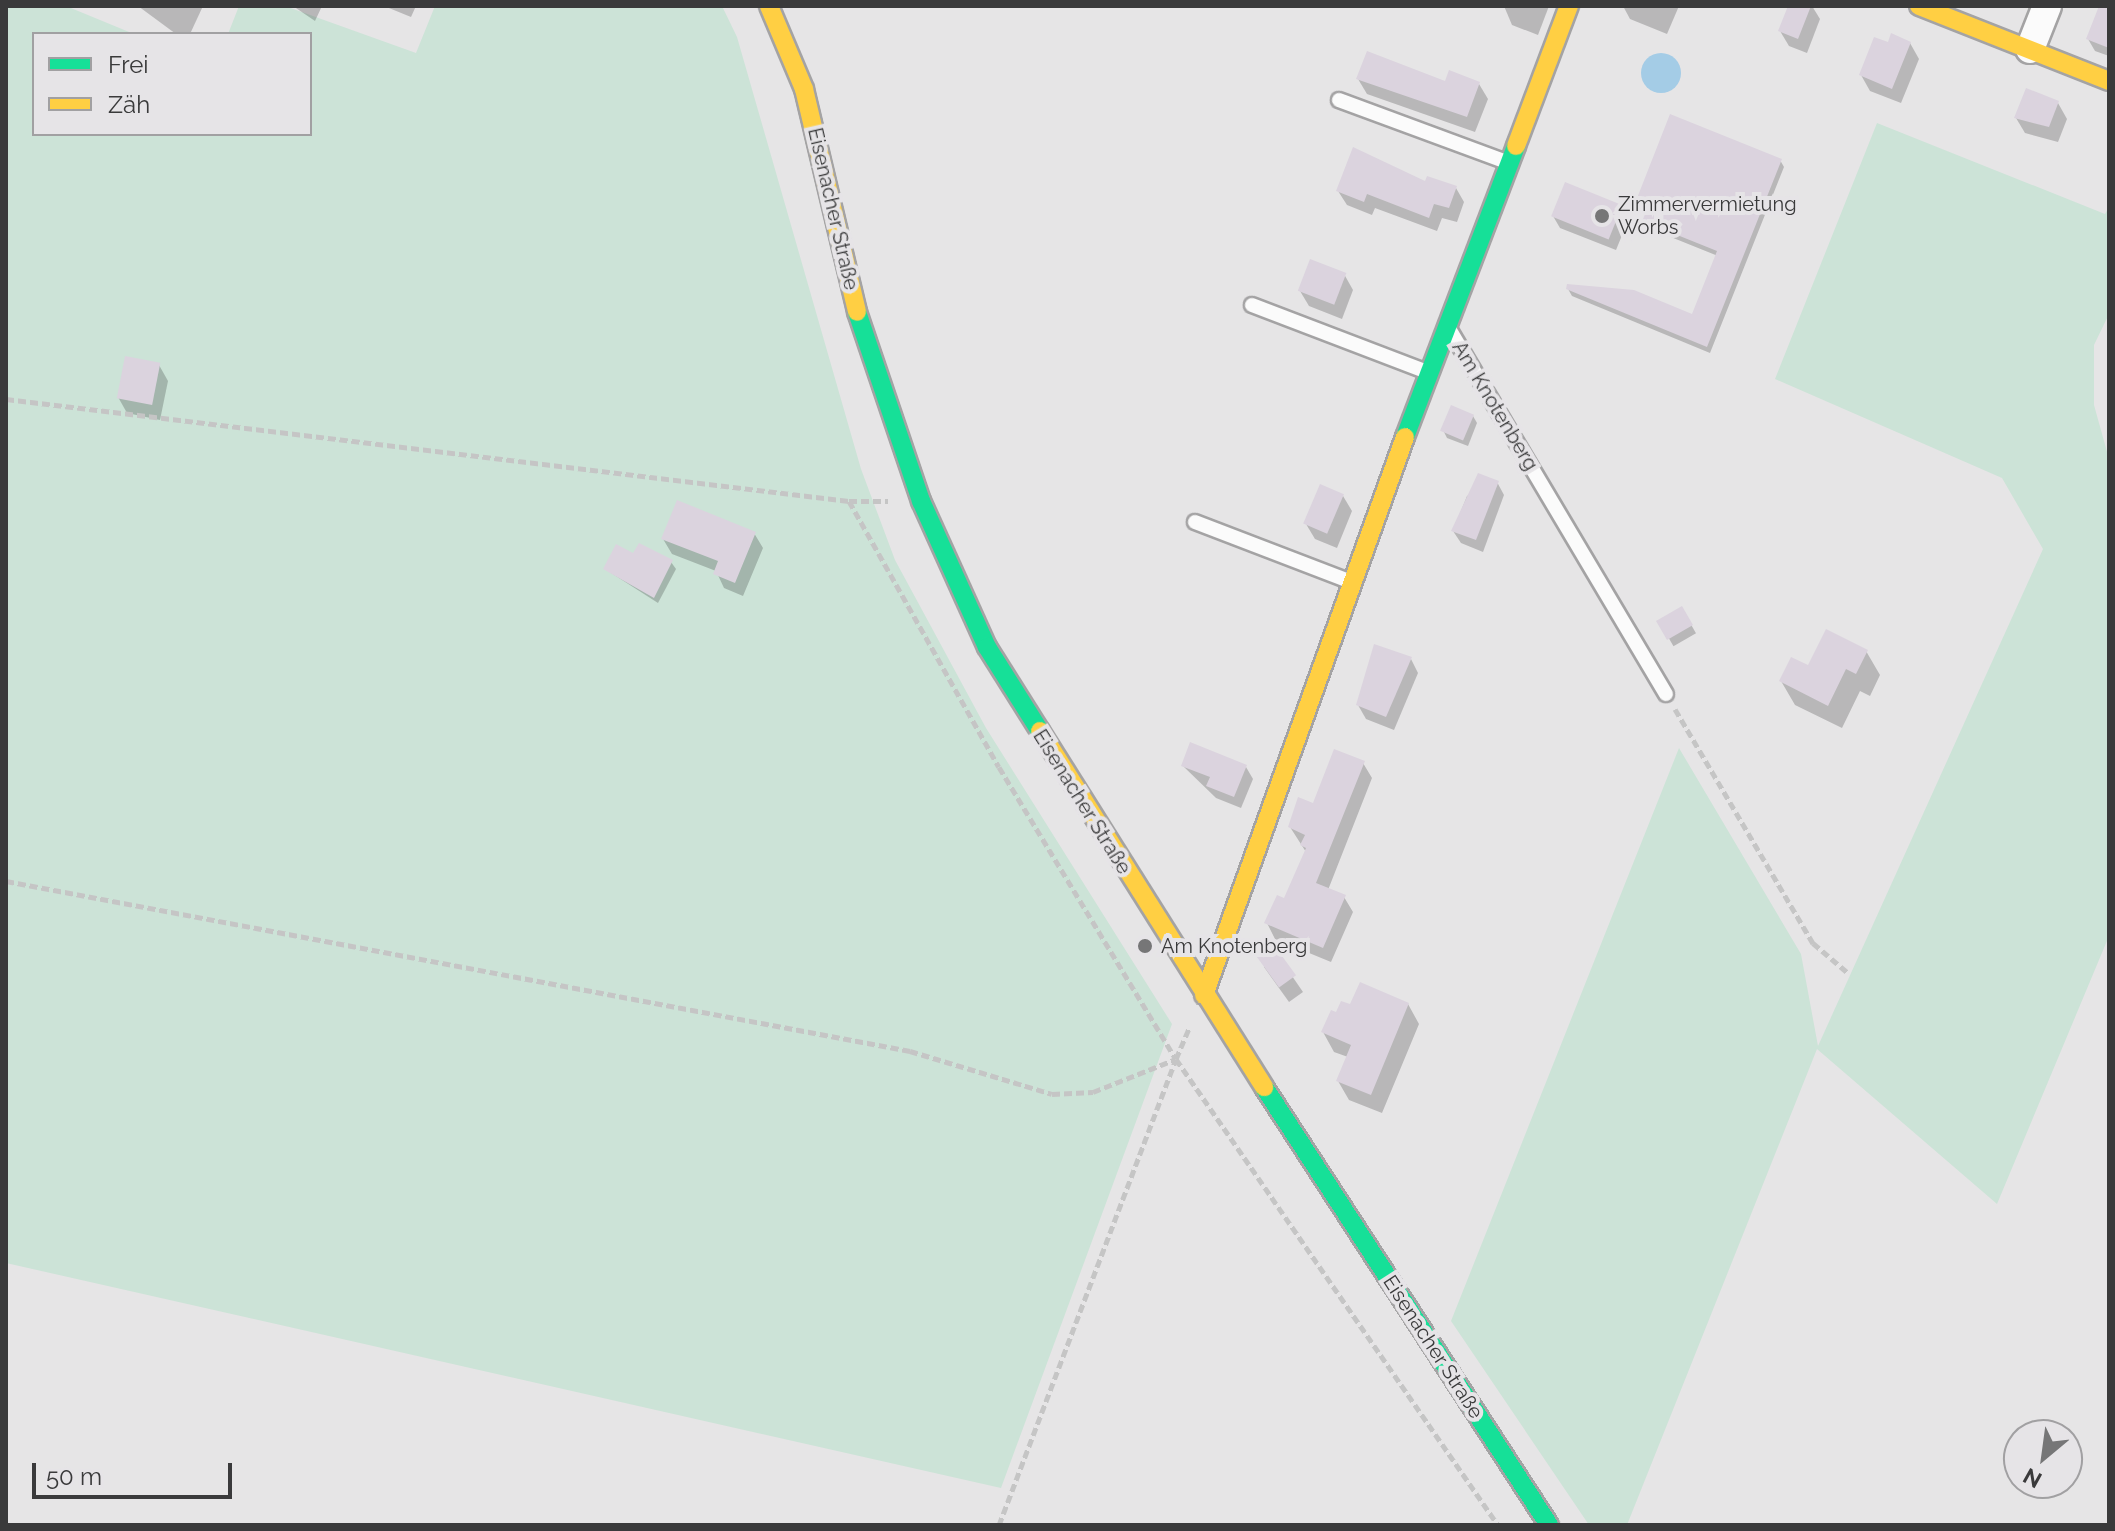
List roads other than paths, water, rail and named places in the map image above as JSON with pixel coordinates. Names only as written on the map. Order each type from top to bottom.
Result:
[{"type":"main road","name":"Eisenacher Straße","points":[[769,6],[804,89],[866,349],[921,501],[987,647],[1204,995],[1549,1525]]},
{"type":"main road","name":"Am Knotenberg","points":[[1204,995],[1350,581],[1431,374],[1507,162],[1569,6]]},
{"type":"main road","points":[[1919,6],[2109,81]]},
{"type":"street","points":[[2030,49],[2047,6]]},
{"type":"lane","points":[[1339,100],[1507,162]]},
{"type":"lane","name":"Am Knotenberg","points":[[1252,305],[1431,374]]},
{"type":"lane","name":"Am Knotenberg","points":[[1447,325],[1666,694]]},
{"type":"lane","points":[[1195,522],[1350,581]]},
{"type":"water","points":[[1661,53],[1675,59],[1681,73],[1675,87],[1661,93],[1647,87],[1641,73],[1647,59]]},
{"type":"place","name":"Zimmervermietung Worbs","points":[[1602,216]]},
{"type":"place","name":"Am Knotenberg","points":[[1145,946]]}]
